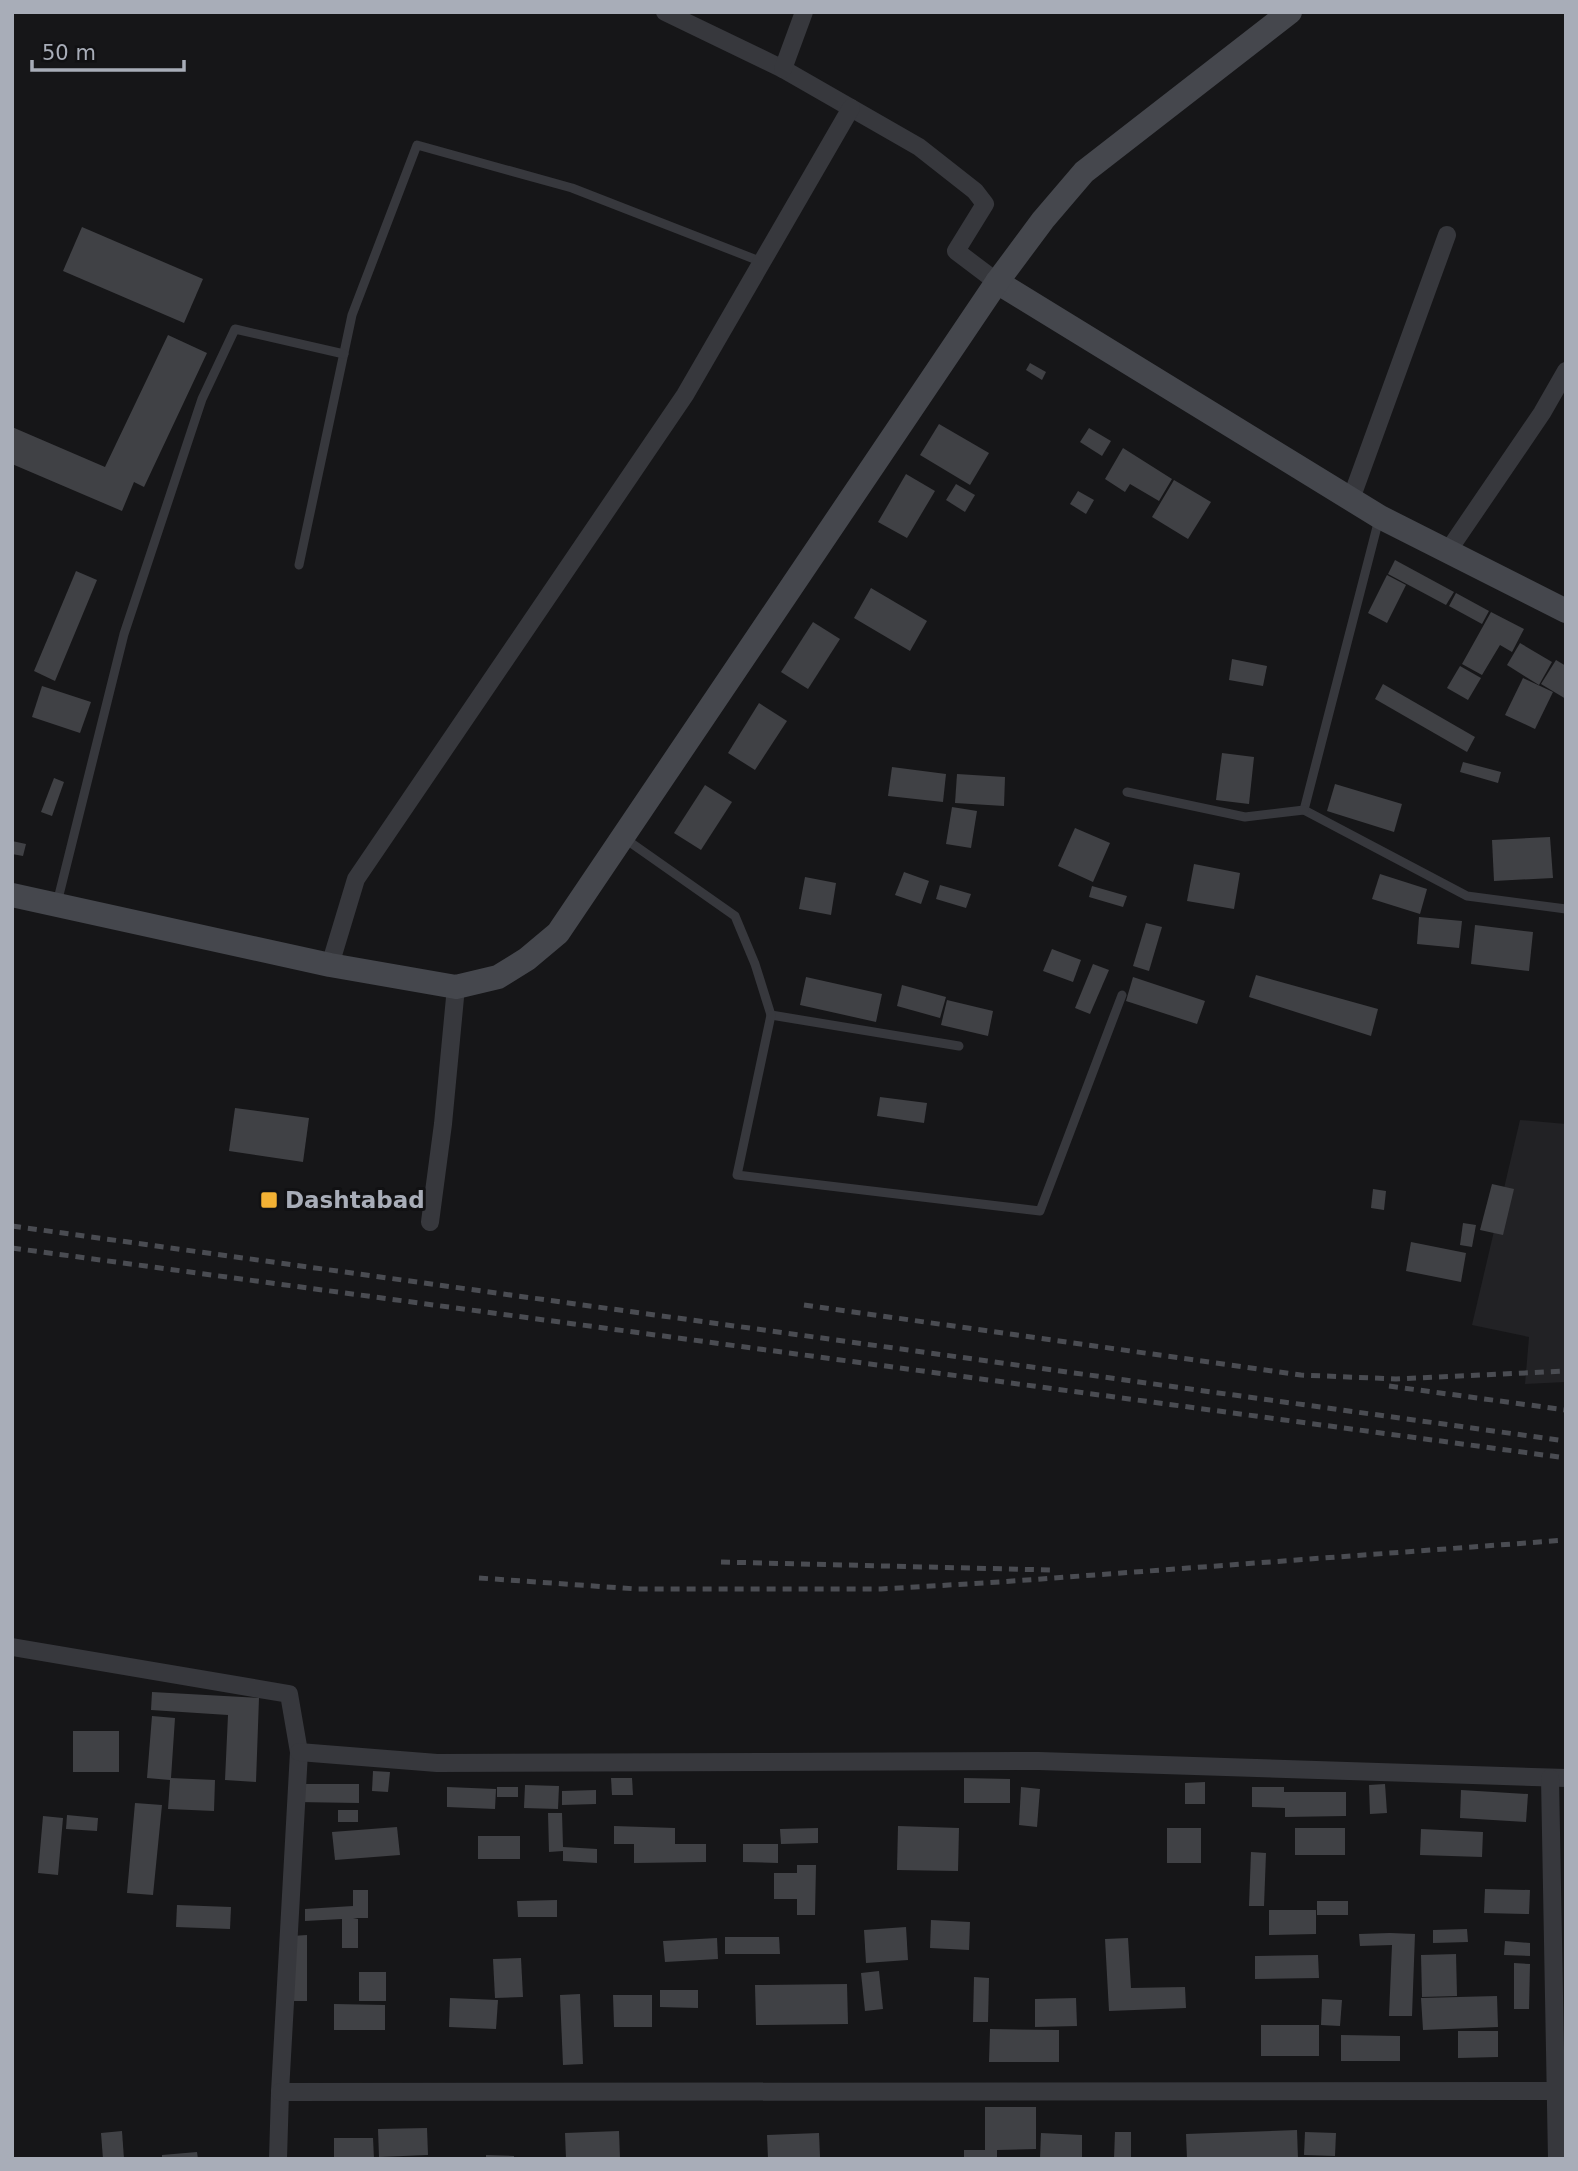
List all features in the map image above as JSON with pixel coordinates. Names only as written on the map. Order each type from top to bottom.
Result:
[{"type":"street","points":[[665,12],[783,69],[919,147],[975,191],[985,204],[956,251],[996,282],[1380,517],[1566,611]]},
{"type":"street","points":[[783,69],[804,12]]},
{"type":"street","points":[[12,895],[330,965],[456,987],[498,977],[527,959],[558,933],[996,282],[1043,220],[1084,172],[1290,12]]},
{"type":"street","points":[[330,965],[356,879],[685,395],[850,108]]},
{"type":"street","points":[[1351,499],[1447,235]]},
{"type":"street","points":[[1448,551],[1542,413],[1566,371]]},
{"type":"street","points":[[430,1222],[443,1124],[456,987]]},
{"type":"street","points":[[12,1647],[289,1694],[299,1752],[278,2159]]},
{"type":"street","points":[[299,1752],[437,1763],[1039,1761],[1558,1778],[1561,2092],[1557,2159]]},
{"type":"street","points":[[280,2092],[1561,2092]]},
{"type":"lane","points":[[299,565],[352,315],[417,145],[572,188],[762,262]]},
{"type":"lane","points":[[56,905],[124,634],[202,399],[235,329],[344,354]]},
{"type":"lane","points":[[1304,810],[1380,517]]},
{"type":"lane","points":[[1127,792],[1245,817],[1304,810],[1467,896],[1566,909]]},
{"type":"lane","points":[[622,837],[735,916],[755,964],[771,1016],[737,1175],[1040,1211],[1122,995]]},
{"type":"lane","points":[[771,1016],[959,1046]]},
{"type":"shaded area","points":[[1520,1120],[1566,1124],[1566,1382],[1525,1384],[1529,1337],[1472,1325]]},
{"type":"building","points":[[82,227],[203,279],[184,323],[63,271]]},
{"type":"building","points":[[168,335],[207,353],[144,487],[134,482],[122,511],[12,464],[12,427],[105,467]]},
{"type":"building","points":[[1030,363],[1046,372],[1042,380],[1026,370]]},
{"type":"building","points":[[939,424],[989,453],[970,485],[920,455]]},
{"type":"building","points":[[1089,428],[1111,441],[1102,456],[1080,442]]},
{"type":"building","points":[[1123,448],[1172,479],[1159,501],[1130,484],[1125,492],[1105,479]]},
{"type":"building","points":[[906,474],[935,491],[907,538],[878,522]]},
{"type":"building","points":[[1174,480],[1211,502],[1188,539],[1152,517]]},
{"type":"building","points":[[956,484],[975,495],[965,512],[946,500]]},
{"type":"building","points":[[1078,491],[1094,500],[1086,514],[1070,504]]},
{"type":"building","points":[[1395,560],[1454,592],[1446,605],[1388,574]]},
{"type":"building","points":[[76,571],[97,580],[55,681],[34,671]]},
{"type":"building","points":[[1387,575],[1406,585],[1387,623],[1368,613]]},
{"type":"building","points":[[871,588],[927,621],[910,651],[854,618]]},
{"type":"building","points":[[1456,593],[1489,611],[1482,624],[1449,606]]},
{"type":"building","points":[[1491,612],[1524,629],[1512,652],[1500,645],[1482,675],[1462,664]]},
{"type":"building","points":[[813,622],[840,639],[808,689],[781,672]]},
{"type":"building","points":[[1520,643],[1552,662],[1539,685],[1507,665]]},
{"type":"building","points":[[1232,659],[1267,666],[1263,686],[1229,680]]},
{"type":"building","points":[[1556,660],[1566,666],[1566,699],[1541,684]]},
{"type":"building","points":[[1460,666],[1481,678],[1468,700],[1447,688]]},
{"type":"building","points":[[1523,678],[1553,692],[1535,729],[1505,715]]},
{"type":"building","points":[[1383,684],[1475,737],[1467,752],[1375,699]]},
{"type":"building","points":[[42,686],[91,702],[80,733],[32,717]]},
{"type":"building","points":[[759,703],[787,721],[755,770],[728,753]]},
{"type":"building","points":[[1222,753],[1254,757],[1249,804],[1216,800]]},
{"type":"building","points":[[1463,762],[1501,772],[1498,783],[1460,772]]},
{"type":"building","points":[[892,767],[946,774],[943,802],[888,796]]},
{"type":"building","points":[[957,774],[1005,777],[1004,806],[955,803]]},
{"type":"building","points":[[54,778],[64,782],[52,816],[41,812]]},
{"type":"building","points":[[1335,784],[1402,804],[1394,832],[1327,811]]},
{"type":"building","points":[[705,785],[732,802],[701,850],[674,833]]},
{"type":"building","points":[[952,807],[977,811],[971,848],[946,844]]},
{"type":"building","points":[[1075,828],[1110,843],[1093,882],[1058,866]]},
{"type":"building","points":[[1550,837],[1553,878],[1494,881],[1492,840]]},
{"type":"building","points":[[12,841],[26,844],[23,856],[12,854]]},
{"type":"building","points":[[1194,864],[1240,873],[1234,909],[1187,901]]},
{"type":"building","points":[[904,872],[929,881],[921,904],[895,895]]},
{"type":"building","points":[[1380,874],[1427,889],[1420,914],[1372,899]]},
{"type":"building","points":[[805,877],[836,883],[831,915],[799,909]]},
{"type":"building","points":[[940,885],[971,894],[966,908],[936,899]]},
{"type":"building","points":[[1092,886],[1127,896],[1123,907],[1089,897]]},
{"type":"building","points":[[1419,917],[1462,921],[1459,948],[1417,944]]},
{"type":"building","points":[[1146,923],[1162,927],[1149,971],[1133,966]]},
{"type":"building","points":[[1475,925],[1533,932],[1529,971],[1471,964]]},
{"type":"building","points":[[1052,949],[1081,960],[1073,982],[1043,971]]},
{"type":"building","points":[[1093,964],[1109,970],[1090,1014],[1075,1008]]},
{"type":"building","points":[[1256,975],[1378,1009],[1371,1036],[1249,997]]},
{"type":"building","points":[[806,977],[882,994],[876,1022],[800,1005]]},
{"type":"building","points":[[1133,977],[1205,1001],[1197,1024],[1126,1001]]},
{"type":"building","points":[[902,985],[946,997],[940,1018],[897,1006]]},
{"type":"building","points":[[947,1000],[993,1011],[988,1036],[941,1025]]},
{"type":"building","points":[[880,1097],[927,1103],[924,1123],[877,1116]]},
{"type":"building","points":[[235,1108],[309,1118],[303,1162],[229,1151]]},
{"type":"building","points":[[1492,1184],[1514,1189],[1503,1235],[1480,1230]]},
{"type":"building","points":[[1373,1189],[1386,1191],[1384,1210],[1371,1208]]},
{"type":"building","points":[[1463,1223],[1476,1225],[1472,1247],[1460,1245]]},
{"type":"building","points":[[1411,1242],[1466,1253],[1461,1282],[1406,1271]]},
{"type":"building","points":[[152,1692],[259,1698],[256,1782],[225,1780],[228,1715],[151,1710]]},
{"type":"building","points":[[152,1716],[175,1718],[171,1778],[215,1780],[214,1811],[168,1809],[170,1780],[147,1778]]},
{"type":"building","points":[[73,1731],[119,1731],[119,1772],[73,1772]]},
{"type":"building","points":[[373,1771],[390,1772],[388,1792],[372,1791]]},
{"type":"building","points":[[611,1778],[632,1778],[633,1795],[612,1795]]},
{"type":"building","points":[[964,1778],[1010,1779],[1010,1803],[964,1803]]},
{"type":"building","points":[[1205,1782],[1205,1804],[1185,1804],[1185,1783]]},
{"type":"building","points":[[296,1784],[359,1784],[359,1803],[296,1802]]},
{"type":"building","points":[[1385,1784],[1387,1813],[1370,1814],[1369,1785]]},
{"type":"building","points":[[525,1785],[559,1786],[558,1809],[524,1808]]},
{"type":"building","points":[[447,1787],[496,1789],[495,1809],[447,1807]]},
{"type":"building","points":[[497,1787],[518,1787],[518,1797],[497,1797]]},
{"type":"building","points":[[1021,1787],[1040,1789],[1037,1827],[1019,1825]]},
{"type":"building","points":[[1252,1787],[1284,1787],[1284,1792],[1346,1792],[1346,1816],[1285,1817],[1285,1808],[1252,1807]]},
{"type":"building","points":[[596,1790],[596,1804],[562,1805],[562,1791]]},
{"type":"building","points":[[1461,1790],[1528,1794],[1526,1822],[1460,1818]]},
{"type":"building","points":[[135,1803],[162,1805],[153,1895],[127,1893]]},
{"type":"building","points":[[338,1810],[358,1810],[358,1822],[338,1822]]},
{"type":"building","points":[[548,1813],[562,1813],[563,1847],[597,1849],[597,1863],[563,1861],[563,1851],[549,1852]]},
{"type":"building","points":[[67,1815],[98,1818],[97,1831],[66,1829]]},
{"type":"building","points":[[43,1816],[63,1818],[58,1875],[38,1873]]},
{"type":"building","points":[[614,1826],[675,1828],[675,1844],[706,1844],[706,1862],[634,1863],[634,1844],[614,1844]]},
{"type":"building","points":[[898,1826],[959,1828],[958,1871],[897,1870]]},
{"type":"building","points":[[397,1827],[400,1855],[335,1860],[332,1832]]},
{"type":"building","points":[[818,1828],[818,1843],[781,1844],[780,1829]]},
{"type":"building","points":[[1167,1828],[1201,1828],[1201,1863],[1167,1863]]},
{"type":"building","points":[[1295,1828],[1345,1828],[1345,1855],[1295,1855]]},
{"type":"building","points":[[1421,1829],[1483,1832],[1482,1857],[1420,1855]]},
{"type":"building","points":[[478,1836],[520,1836],[520,1859],[478,1859]]},
{"type":"building","points":[[743,1844],[778,1844],[778,1863],[743,1862]]},
{"type":"building","points":[[1251,1852],[1266,1853],[1264,1906],[1249,1906]]},
{"type":"building","points":[[797,1865],[816,1865],[815,1915],[797,1915],[797,1899],[774,1899],[774,1873],[797,1873]]},
{"type":"building","points":[[1485,1889],[1530,1890],[1529,1914],[1484,1913]]},
{"type":"building","points":[[353,1890],[368,1890],[368,1918],[353,1918],[358,1919],[358,1948],[342,1948],[342,1919],[305,1921],[305,1909],[353,1906]]},
{"type":"building","points":[[557,1900],[557,1917],[518,1917],[517,1901]]},
{"type":"building","points":[[1317,1901],[1348,1901],[1348,1915],[1317,1915]]},
{"type":"building","points":[[177,1905],[231,1907],[230,1929],[176,1927]]},
{"type":"building","points":[[1269,1910],[1316,1910],[1316,1934],[1269,1935]]},
{"type":"building","points":[[931,1920],[970,1922],[969,1950],[930,1948]]},
{"type":"building","points":[[906,1927],[908,1960],[866,1963],[864,1930]]},
{"type":"building","points":[[1467,1929],[1468,1942],[1433,1943],[1433,1930]]},
{"type":"building","points":[[1359,1934],[1415,1934],[1412,2016],[1389,2016],[1392,1945],[1360,1946]]},
{"type":"building","points":[[307,1935],[307,2001],[292,2001],[292,1936]]},
{"type":"building","points":[[725,1937],[779,1937],[780,1954],[725,1954]]},
{"type":"building","points":[[717,1938],[718,1959],[665,1962],[663,1941]]},
{"type":"building","points":[[1128,1938],[1131,1988],[1185,1987],[1186,2008],[1109,2011],[1105,1939]]},
{"type":"building","points":[[1505,1941],[1530,1943],[1530,1956],[1504,1955]]},
{"type":"building","points":[[1456,1954],[1457,1996],[1422,1997],[1421,1955]]},
{"type":"building","points":[[1318,1955],[1319,1978],[1255,1979],[1255,1956]]},
{"type":"building","points":[[521,1958],[523,1997],[495,1998],[493,1959]]},
{"type":"building","points":[[1514,1963],[1530,1964],[1529,2009],[1514,2009]]},
{"type":"building","points":[[879,1971],[883,2009],[865,2011],[861,1973]]},
{"type":"building","points":[[359,1972],[386,1972],[386,2001],[359,2001]]},
{"type":"building","points":[[974,1977],[989,1978],[988,2022],[973,2022]]},
{"type":"building","points":[[847,1984],[848,2024],[756,2025],[755,1985]]},
{"type":"building","points":[[660,1990],[698,1990],[698,2008],[660,2007]]},
{"type":"building","points":[[580,1994],[583,2064],[563,2065],[560,1995]]},
{"type":"building","points":[[613,1995],[652,1995],[652,2027],[614,2027]]},
{"type":"building","points":[[1497,1996],[1498,2027],[1423,2030],[1421,1998]]},
{"type":"building","points":[[450,1998],[498,2000],[496,2029],[449,2027]]},
{"type":"building","points":[[1076,1998],[1077,2026],[1035,2027],[1035,1999]]},
{"type":"building","points":[[1322,1999],[1342,2000],[1340,2026],[1321,2025]]},
{"type":"building","points":[[334,2004],[385,2005],[385,2030],[334,2030]]},
{"type":"building","points":[[1261,2025],[1319,2025],[1319,2056],[1261,2056]]},
{"type":"building","points":[[990,2029],[1059,2030],[1059,2062],[989,2062]]},
{"type":"building","points":[[1458,2031],[1498,2031],[1498,2057],[1458,2058]]},
{"type":"building","points":[[1341,2035],[1400,2036],[1400,2061],[1341,2061]]},
{"type":"building","points":[[985,2107],[1036,2107],[1036,2149],[997,2150],[997,2159],[964,2159],[964,2150],[985,2150]]},
{"type":"building","points":[[427,2128],[428,2155],[379,2157],[378,2129]]},
{"type":"building","points":[[1297,2130],[1298,2159],[1187,2159],[1186,2134]]},
{"type":"building","points":[[122,2131],[124,2159],[103,2159],[101,2133]]},
{"type":"building","points":[[619,2131],[620,2159],[566,2159],[565,2133]]},
{"type":"building","points":[[1115,2132],[1131,2132],[1131,2159],[1114,2159]]},
{"type":"building","points":[[1305,2132],[1336,2133],[1335,2156],[1304,2155]]},
{"type":"building","points":[[819,2133],[820,2157],[768,2159],[767,2135]]},
{"type":"building","points":[[1041,2133],[1082,2135],[1082,2159],[1040,2159]]},
{"type":"building","points":[[334,2138],[373,2138],[374,2159],[334,2159]]},
{"type":"building","points":[[197,2152],[198,2159],[162,2159],[162,2155]]},
{"type":"building","points":[[486,2155],[514,2156],[514,2159],[486,2159]]},
{"type":"railway","points":[[12,1226],[1566,1441]]},
{"type":"railway","points":[[12,1248],[1566,1458]]},
{"type":"railway","points":[[804,1305],[1301,1375],[1396,1379],[1566,1371]]},
{"type":"railway","points":[[1389,1386],[1566,1410]]},
{"type":"railway","points":[[479,1578],[637,1589],[881,1589],[1566,1540]]},
{"type":"railway","points":[[721,1562],[1050,1570]]},
{"type":"place","name":"Dashtabad","points":[[269,1200]]}]
